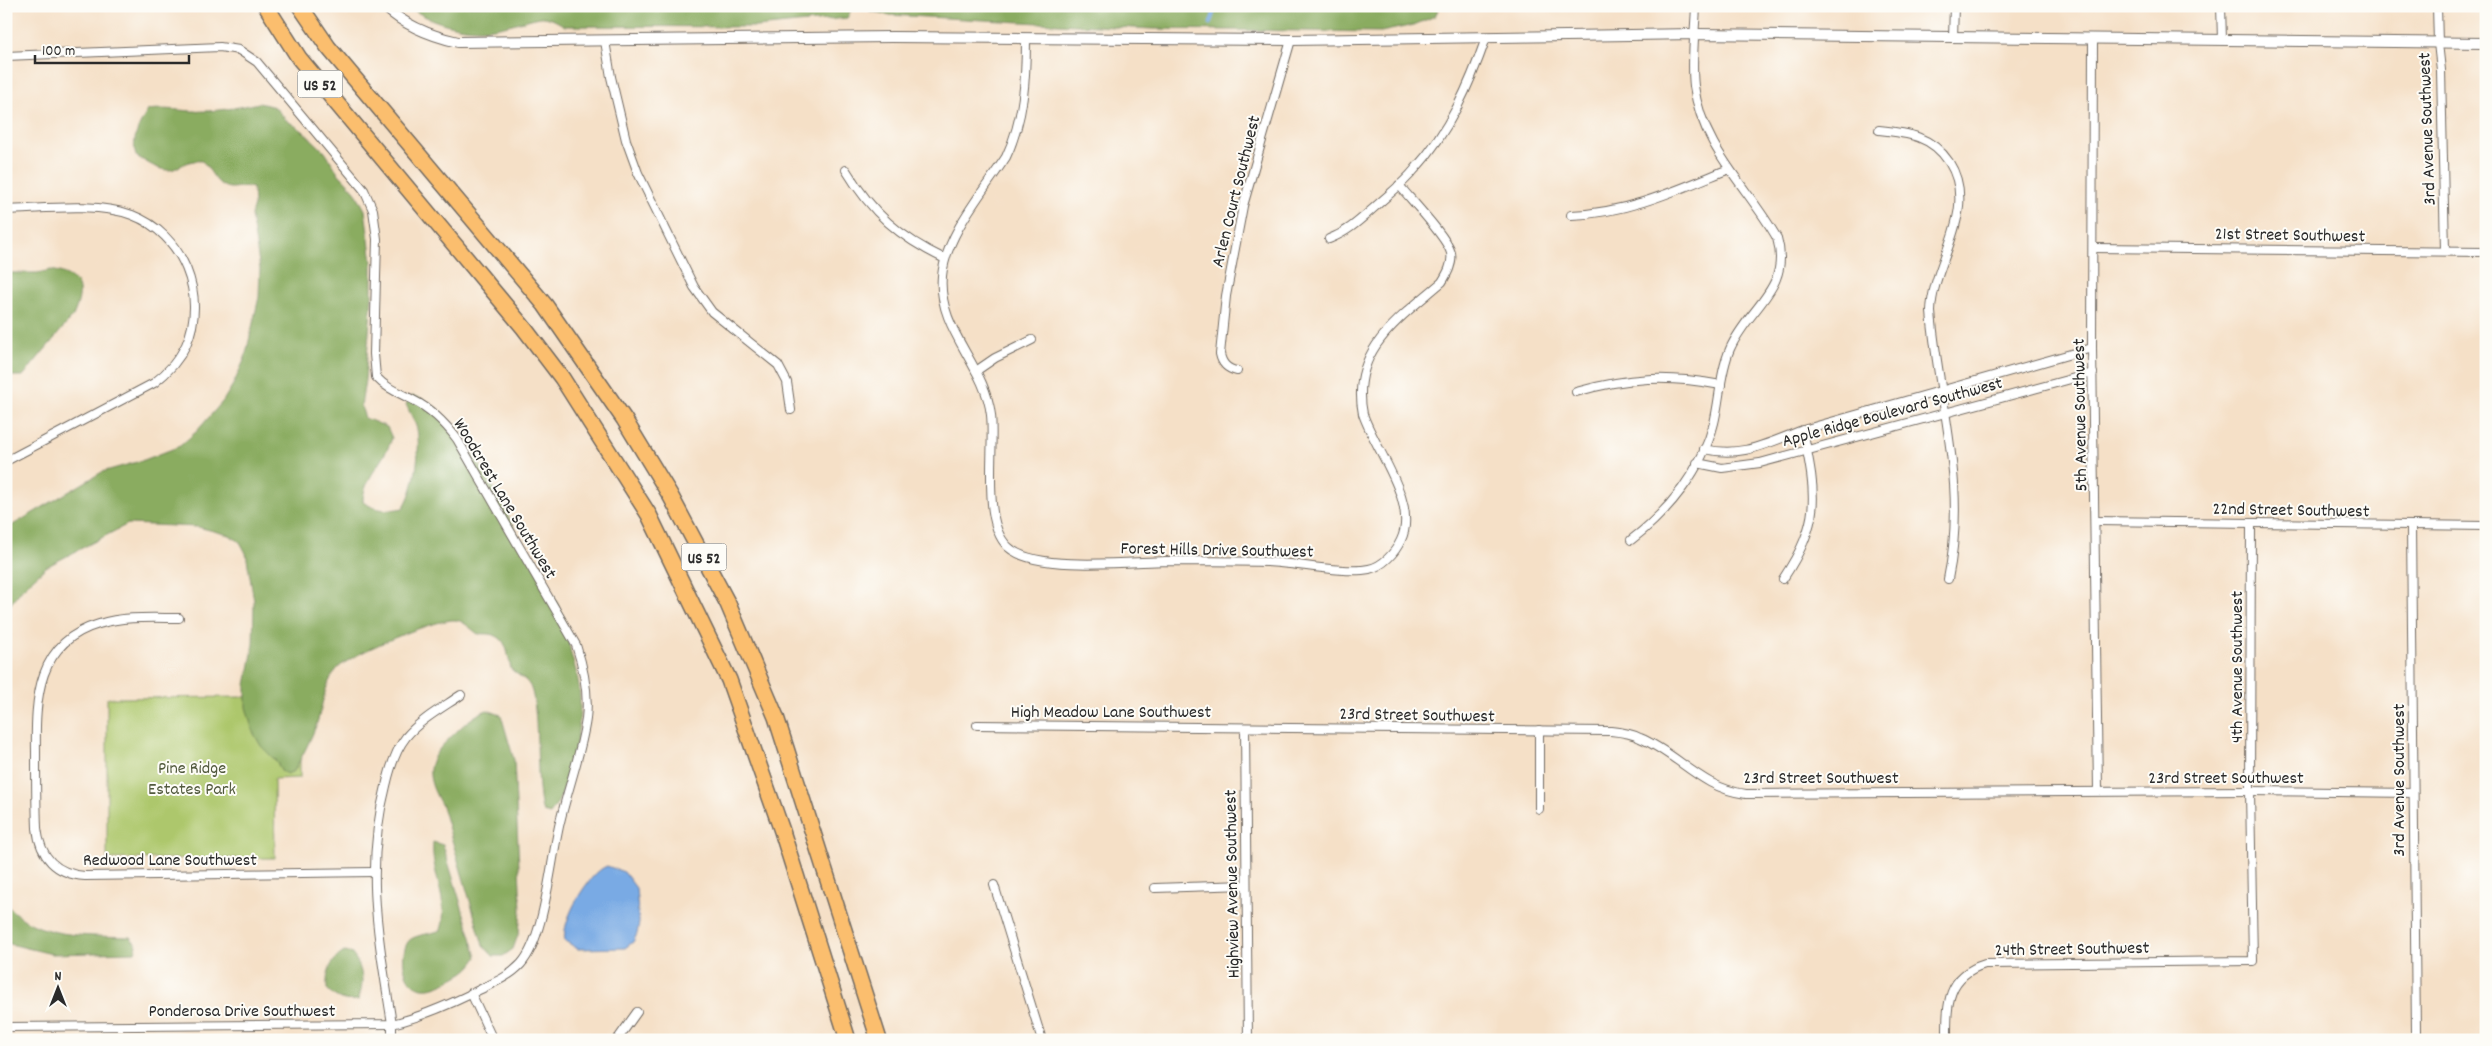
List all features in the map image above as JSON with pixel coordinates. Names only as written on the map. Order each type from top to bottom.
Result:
[{"type":"highway","name":"US 52","points":[[266,6],[299,58],[524,328],[562,378],[649,515],[729,680],[782,831],[848,1040]]},
{"type":"highway","name":"US 52","points":[[300,6],[328,47],[545,305],[619,411],[670,494],[728,604],[776,717],[879,1040]]},
{"type":"street","points":[[384,6],[412,26],[434,36],[458,42],[892,37],[1291,40],[1695,34],[2486,43]]},
{"type":"street","points":[[1631,540],[1665,510],[1682,489],[1697,463],[1713,425],[1730,349],[1742,326],[1765,300],[1775,284],[1781,260],[1779,245],[1773,230],[1711,141],[1699,108],[1693,73],[1696,6]]},
{"type":"street","points":[[1953,38],[1954,6]]},
{"type":"street","points":[[2221,6],[2222,40]]},
{"type":"street","name":"3rd Avenue Southwest","points":[[2437,6],[2438,43],[2442,70],[2444,251]]},
{"type":"street","name":"Forest Hills Drive Southwest","points":[[1026,38],[1024,91],[1013,142],[1006,157],[958,229],[945,259],[942,296],[946,317],[984,387],[991,415],[994,526],[1004,544],[1021,555],[1046,561],[1078,563],[1266,562],[1359,570],[1376,567],[1390,556],[1400,542],[1406,518],[1403,502],[1363,414],[1360,399],[1364,370],[1371,352],[1381,337],[1442,282],[1447,275],[1451,260],[1451,254],[1444,240],[1399,186]]},
{"type":"street","points":[[1329,239],[1341,234],[1357,222],[1415,170],[1442,134],[1474,70],[1486,38]]},
{"type":"street","name":"5th Avenue Southwest","points":[[2093,39],[2092,348],[2098,791]]},
{"type":"street","name":"Arlen Court Southwest","points":[[1237,371],[1228,369],[1220,354],[1232,262],[1247,192],[1291,40]]},
{"type":"street","points":[[605,41],[611,77],[626,140],[638,173],[694,287],[712,312],[778,365],[787,382],[791,410]]},
{"type":"street","name":"Woodcrest Lane Southwest","points":[[6,56],[220,47],[239,50],[257,62],[353,175],[367,196],[375,220],[376,239],[374,354],[376,377],[390,389],[427,408],[447,426],[576,645],[584,673],[586,719],[578,757],[559,824],[534,938],[528,955],[513,972],[471,993]]},
{"type":"street","points":[[1879,130],[1916,136],[1932,144],[1950,165],[1959,186],[1960,200],[1957,219],[1932,296],[1932,328],[1954,462],[1955,541],[1948,579]]},
{"type":"street","points":[[1571,215],[1595,214],[1640,205],[1729,169]]},
{"type":"street","points":[[846,170],[858,191],[887,223],[904,237],[945,259]]},
{"type":"street","points":[[6,210],[91,209],[117,211],[138,218],[162,233],[180,254],[189,273],[194,305],[192,326],[184,348],[160,378],[6,461]]},
{"type":"street","name":"21st Street Southwest","points":[[2093,248],[2486,252]]},
{"type":"street","points":[[976,371],[994,358],[1032,340]]},
{"type":"street","name":"Apple Ridge Boulevard Southwest","points":[[1704,449],[1727,453],[1758,448],[1803,430],[2092,348]]},
{"type":"street","name":"Apple Ridge Boulevard Southwest","points":[[1697,463],[1710,467],[1739,467],[2093,373]]},
{"type":"street","points":[[1576,392],[1610,382],[1651,378],[1680,378],[1721,385]]},
{"type":"street","points":[[1783,578],[1805,542],[1813,513],[1813,482],[1803,430]]},
{"type":"street","name":"22nd Street Southwest","points":[[2095,521],[2486,526]]},
{"type":"street","name":"4th Avenue Southwest","points":[[2251,523],[2250,791],[2253,961]]},
{"type":"street","name":"3rd Avenue Southwest","points":[[2411,526],[2416,1034]]},
{"type":"street","name":"Redwood Lane Southwest","points":[[179,618],[124,619],[91,626],[63,646],[48,663],[40,682],[35,716],[37,828],[38,839],[46,857],[60,870],[85,876],[374,872]]},
{"type":"street","points":[[392,1040],[392,1024],[376,918],[374,840],[378,813],[390,770],[399,747],[414,729],[461,696]]},
{"type":"street","name":"High Meadow Lane Southwest","points":[[977,726],[1245,728]]},
{"type":"street","name":"23rd Street Southwest","points":[[1245,728],[1610,731],[1639,737],[1709,783],[1731,792],[1746,794],[2250,791],[2413,794]]},
{"type":"street","name":"Highview Avenue Southwest","points":[[1245,728],[1248,1040]]},
{"type":"street","points":[[1539,730],[1539,809]]},
{"type":"street","points":[[994,885],[1042,1040]]},
{"type":"street","points":[[1155,888],[1246,885]]},
{"type":"street","name":"24th Street Southwest","points":[[1947,1040],[1947,1014],[1951,990],[1965,974],[1985,964],[2253,961]]},
{"type":"street","points":[[471,993],[493,1040]]},
{"type":"street","name":"Ponderosa Drive Southwest","points":[[6,1027],[392,1024],[416,1018],[471,993]]},
{"type":"street","points":[[617,1040],[637,1012]]},
{"type":"green space","points":[[408,6],[853,6],[847,18],[757,27],[565,26],[547,17],[540,17],[488,29],[480,29],[461,28],[442,23],[424,16]]},
{"type":"green space","points":[[867,6],[1440,6],[1435,16],[1414,25],[1381,32],[1153,29],[889,15],[870,11]]},
{"type":"green space","points":[[259,103],[275,107],[286,120],[303,131],[325,152],[339,174],[355,191],[365,210],[372,262],[372,297],[361,406],[365,418],[387,427],[392,438],[385,454],[370,477],[363,502],[382,510],[403,508],[414,481],[418,448],[417,429],[406,404],[412,396],[429,403],[447,419],[465,442],[560,609],[578,679],[580,717],[570,771],[564,788],[550,814],[543,812],[540,800],[535,706],[528,683],[511,669],[506,647],[499,638],[494,635],[478,634],[459,621],[446,621],[394,638],[358,655],[337,669],[326,689],[316,726],[309,743],[294,771],[287,774],[281,771],[277,762],[261,746],[253,732],[246,707],[246,685],[253,648],[254,601],[246,553],[240,542],[229,535],[198,527],[128,524],[46,567],[22,589],[6,610],[6,529],[102,472],[144,460],[180,446],[197,431],[223,401],[234,383],[245,358],[259,297],[260,269],[251,215],[254,205],[253,188],[225,187],[217,181],[202,161],[188,162],[171,170],[161,169],[136,156],[134,143],[139,127],[148,110],[209,111]]},
{"type":"green space","points":[[51,270],[69,276],[78,285],[79,298],[77,307],[73,316],[23,376],[7,376],[6,273],[37,273]]},
{"type":"green space","name":"Pine Ridge Estates Park","points":[[342,654],[300,705],[300,778],[274,779],[275,858],[107,859],[107,698],[249,697]]},
{"type":"green space","points":[[487,710],[501,715],[514,760],[521,910],[519,932],[513,949],[503,956],[493,956],[483,945],[442,806],[430,776],[430,768],[437,752],[469,721]]},
{"type":"green space","points":[[433,842],[443,845],[477,957],[468,969],[461,974],[432,988],[420,987],[411,982],[406,974],[404,953],[411,939],[441,930],[443,919],[442,897],[434,864]]},
{"type":"green space","points":[[6,904],[18,916],[47,930],[80,935],[130,937],[137,945],[135,952],[52,954],[6,943]]},
{"type":"green space","points":[[344,952],[351,953],[355,958],[362,975],[362,987],[358,1000],[349,1001],[341,999],[327,989],[327,978],[332,963]]},
{"type":"water","points":[[607,866],[624,872],[636,888],[639,923],[637,934],[633,942],[625,948],[578,949],[565,941],[567,922],[584,887],[600,870]]},
{"type":"waterway","points":[[1210,24],[1216,6]]}]
